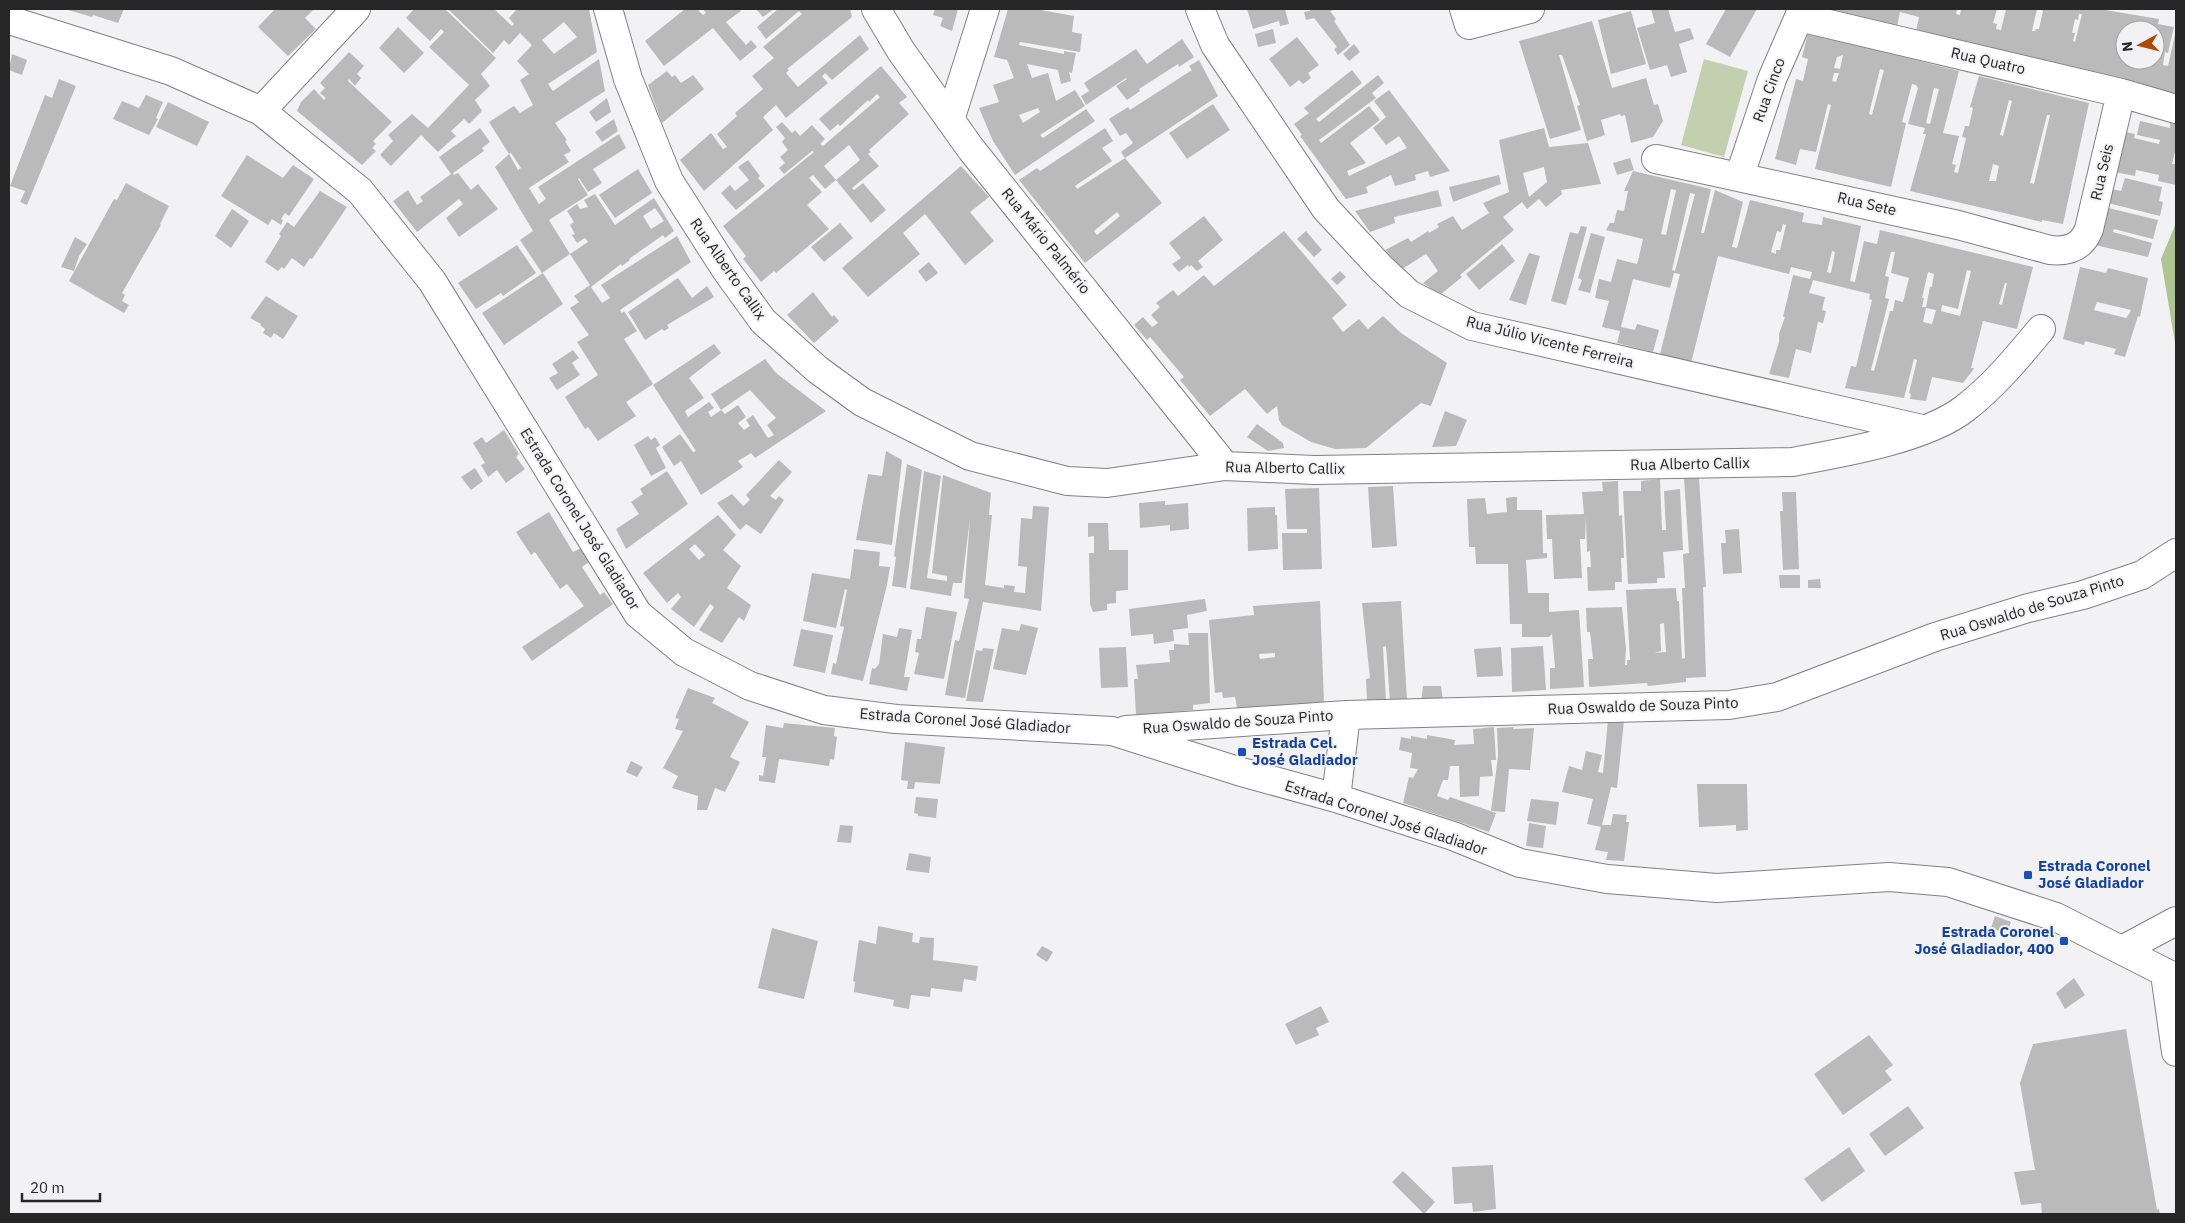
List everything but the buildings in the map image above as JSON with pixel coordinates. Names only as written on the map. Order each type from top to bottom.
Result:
[{"type":"street","points":[[261,111],[356,9]]},
{"type":"street","name":"Rua Alberto Callix","points":[[608,9],[628,79],[669,181],[726,270],[763,321],[818,370],[862,402],[970,456],[1067,481],[1107,483],[1225,466],[1314,470],[1792,462],[1850,451],[1925,430],[1962,410],[1992,385],[2040,329]]},
{"type":"street","name":"Rua Mário Palmério","points":[[876,9],[901,51],[950,120],[1225,466]]},
{"type":"street","points":[[950,120],[985,9]]},
{"type":"street","name":"Rua Júlio Vicente Ferreira","points":[[1200,9],[1215,45],[1326,209],[1380,268],[1409,294],[1472,326],[1925,430]]},
{"type":"street","points":[[1464,9],[1469,25],[1530,9]]},
{"type":"street","name":"Rua Quatro","points":[[1802,13],[2121,93],[2176,109]]},
{"type":"street","name":"Rua Cinco","points":[[1740,175],[1772,79],[1802,13]]},
{"type":"street","name":"Estrada Coronel José Gladiador","points":[[9,20],[171,71],[261,111],[360,190],[432,281],[638,614],[684,652],[750,686],[824,710],[896,719],[1112,731],[1238,771],[1336,798],[1452,836],[1520,863],[1607,879],[1717,888],[1889,877],[1948,882],[2056,917],[2171,976]]},
{"type":"street","name":"Rua Seis","points":[[2076,247],[2085,239],[2089,229],[2121,93]]},
{"type":"street","name":"Rua Sete","points":[[1656,158],[1740,175],[1958,225],[2050,250],[2062,251],[2076,247]]},
{"type":"street","name":"Rua Oswaldo de Souza Pinto","points":[[1112,731],[1346,715],[1729,705],[1777,697],[1935,637],[2028,608],[2083,595],[2142,575],[2176,553]]},
{"type":"street","points":[[1336,798],[1346,715]]},
{"type":"street","points":[[2122,950],[2176,921]]},
{"type":"street","points":[[2171,976],[2176,1052]]},
{"type":"green space","points":[[1704,59],[1748,71],[1724,157],[1681,145]]},
{"type":"green space","points":[[2176,223],[2176,349],[2161,259]]},
{"type":"place","name":"Estrada Cel. José Gladiador","points":[[1242,752]]},
{"type":"place","name":"Estrada Coronel José Gladiador","points":[[2028,875]]},
{"type":"place","name":"Estrada Coronel José Gladiador, 400","points":[[2064,941]]}]
